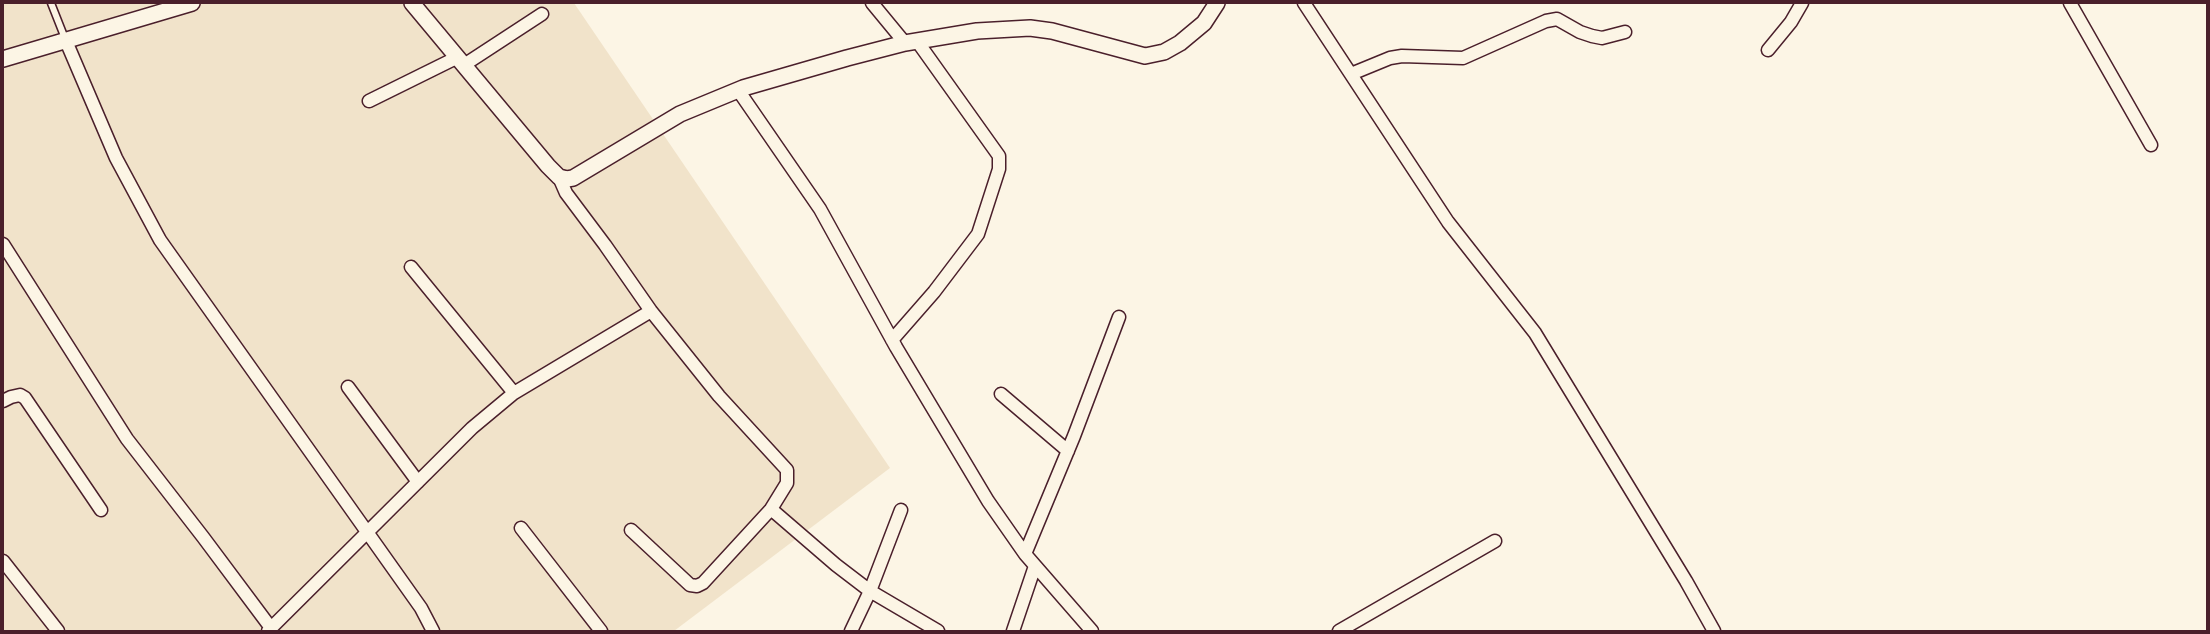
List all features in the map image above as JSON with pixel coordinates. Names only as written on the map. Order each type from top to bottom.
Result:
[{"type":"street","points":[[3,59],[192,3]]},
{"type":"street","points":[[412,3],[559,177],[566,193],[605,245],[651,312],[719,396],[787,470],[787,483],[771,510],[703,583],[697,586],[690,585],[631,530]]},
{"type":"street","points":[[872,3],[911,42],[999,156],[999,169],[978,234],[934,292],[892,340]]},
{"type":"street","points":[[559,177],[574,178],[680,114],[738,90],[911,42],[977,31],[1030,28],[1052,31],[1145,56],[1164,52],[1180,43],[1204,23],[1217,3]]},
{"type":"street","points":[[1304,3],[1448,222],[1535,333],[1686,581],[1714,631]]},
{"type":"street","points":[[1768,50],[1791,22],[1802,3]]},
{"type":"street","points":[[2070,3],[2150,144]]},
{"type":"street","points":[[370,101],[461,61],[542,14]]},
{"type":"street","points":[[1351,74],[1390,58],[1402,56],[1462,58],[1546,21],[1557,19],[1580,32],[1602,38],[1625,32]]},
{"type":"street","points":[[66,41],[116,158],[160,240],[421,608],[433,631]]},
{"type":"street","points":[[738,90],[820,209],[892,340],[988,501],[1025,554],[1092,631]]},
{"type":"street","points":[[3,244],[127,439],[269,630],[368,534],[472,428],[514,393],[651,312]]},
{"type":"street","points":[[411,267],[514,393]]},
{"type":"street","points":[[1025,554],[1068,451],[1118,317]]},
{"type":"street","points":[[348,387],[418,482]]},
{"type":"street","points":[[1001,394],[1068,451]]},
{"type":"street","points":[[3,401],[16,396],[25,398],[101,510]]},
{"type":"street","points":[[771,510],[870,591],[938,631]]},
{"type":"street","points":[[851,631],[870,591],[901,510]]},
{"type":"street","points":[[521,528],[601,631]]},
{"type":"street","points":[[1339,631],[1495,541]]},
{"type":"street","points":[[3,561],[58,631]]},
{"type":"street","points":[[1013,631],[1035,566]]},
{"type":"lane","points":[[51,3],[66,41]]},
{"type":"shaded area","points":[[3,3],[574,3],[890,468],[674,631],[3,631]]}]
